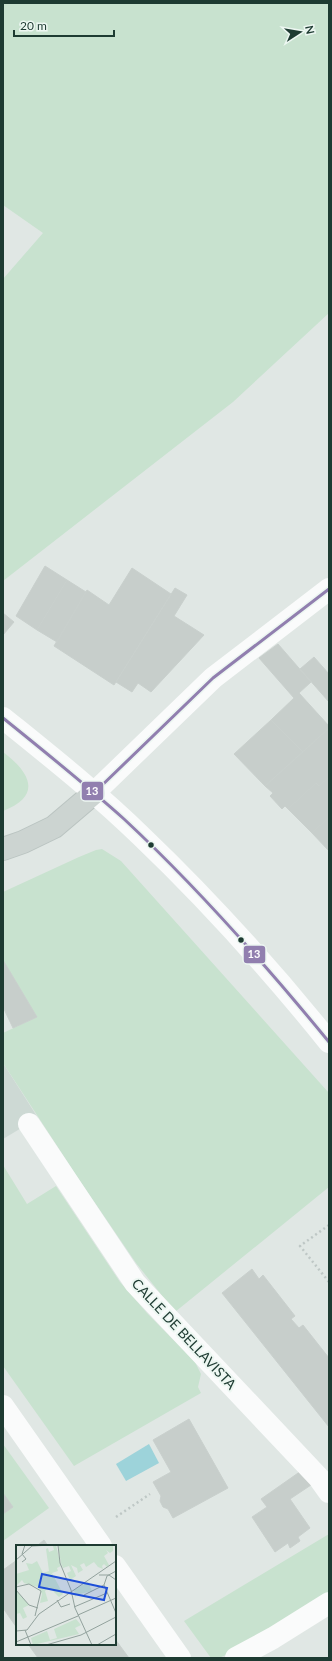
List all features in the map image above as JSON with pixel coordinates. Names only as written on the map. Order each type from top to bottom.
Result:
[{"type":"main road","points":[[3,849],[23,842],[54,827],[94,793]]},
{"type":"street","points":[[94,793],[213,678],[259,641],[329,589]]},
{"type":"street","points":[[3,718],[94,793],[141,836],[215,911],[293,997],[329,1042]]},
{"type":"street","name":"CALLE DE BELLAVISTA","points":[[29,1124],[135,1283],[314,1472],[329,1492]]},
{"type":"street","points":[[3,1406],[100,1545]]},
{"type":"street","points":[[116,1567],[180,1658]]},
{"type":"street","points":[[236,1658],[273,1638],[329,1603]]},
{"type":"path","points":[[329,1225],[300,1246],[329,1282]]},
{"type":"path","points":[[112,1520],[150,1494]]},
{"type":"shaded area","points":[[3,1063],[38,1118],[3,1139]]},
{"type":"green space","points":[[3,3],[329,3],[329,313],[233,402],[3,581],[3,279],[43,233],[3,205]]},
{"type":"green space","points":[[3,752],[20,768],[28,783],[28,791],[24,798],[16,805],[3,811]]},
{"type":"green space","points":[[102,849],[121,861],[329,1093],[329,1187],[175,1312],[136,1263],[78,1178],[3,1063],[3,1033],[37,1017],[3,960],[3,892],[79,857]]},
{"type":"green space","points":[[3,1165],[27,1204],[56,1186],[120,1282],[147,1313],[195,1362],[201,1374],[198,1387],[201,1393],[74,1466],[3,1366]]},
{"type":"green space","points":[[3,1444],[49,1508],[3,1541],[3,1514],[13,1507],[3,1493]]},
{"type":"green space","points":[[329,1534],[329,1595],[241,1648],[219,1658],[211,1658],[184,1621]]},
{"type":"water","points":[[149,1444],[159,1463],[126,1481],[116,1464]]},
{"type":"building","points":[[45,566],[67,580],[37,630],[16,616]]},
{"type":"building","points":[[132,568],[171,594],[114,685],[54,646],[87,590],[109,605]]},
{"type":"building","points":[[67,580],[86,592],[57,642],[37,630]]},
{"type":"building","points":[[175,588],[187,595],[174,616],[204,635],[151,692],[138,683],[132,692],[116,682]]},
{"type":"building","points":[[3,613],[14,622],[3,635]]},
{"type":"building","points":[[278,644],[311,682],[299,693],[329,726],[329,728],[303,752],[271,720],[294,698],[259,658]]},
{"type":"building","points":[[314,657],[329,674],[329,702],[300,669]]},
{"type":"building","points":[[271,720],[303,752],[265,786],[234,754]]},
{"type":"building","points":[[329,728],[329,777],[319,786],[316,783],[288,809],[285,806],[282,809],[270,796],[273,793],[265,786]]},
{"type":"building","points":[[329,777],[329,817],[312,833],[288,809],[316,783],[319,786]]},
{"type":"building","points":[[329,817],[329,851],[312,833]]},
{"type":"building","points":[[3,960],[37,1017],[13,1028],[3,1007]]},
{"type":"building","points":[[252,1269],[259,1279],[263,1275],[295,1316],[291,1319],[299,1328],[303,1325],[329,1358],[329,1427],[222,1293]]},
{"type":"building","points":[[189,1419],[228,1488],[173,1518],[168,1509],[163,1507],[160,1501],[161,1496],[153,1482],[171,1472],[153,1440]]},
{"type":"building","points":[[301,1471],[311,1485],[290,1499],[310,1528],[298,1537],[300,1541],[290,1548],[288,1543],[275,1552],[252,1517],[267,1507],[261,1499]]},
{"type":"building","points":[[3,1493],[13,1507],[3,1514]]},
{"type":"building","points":[[44,1540],[47,1545],[38,1545]]},
{"type":"building","points":[[16,1561],[16,1627],[3,1608],[3,1570]]},
{"type":"building","points":[[116,1640],[129,1658],[38,1658],[29,1645],[116,1645]]},
{"type":"transit line","name":"13","points":[[94,793],[213,678],[329,589]]},
{"type":"transit line","name":"13","points":[[3,718],[94,793],[151,845],[205,899],[329,1042]]}]
